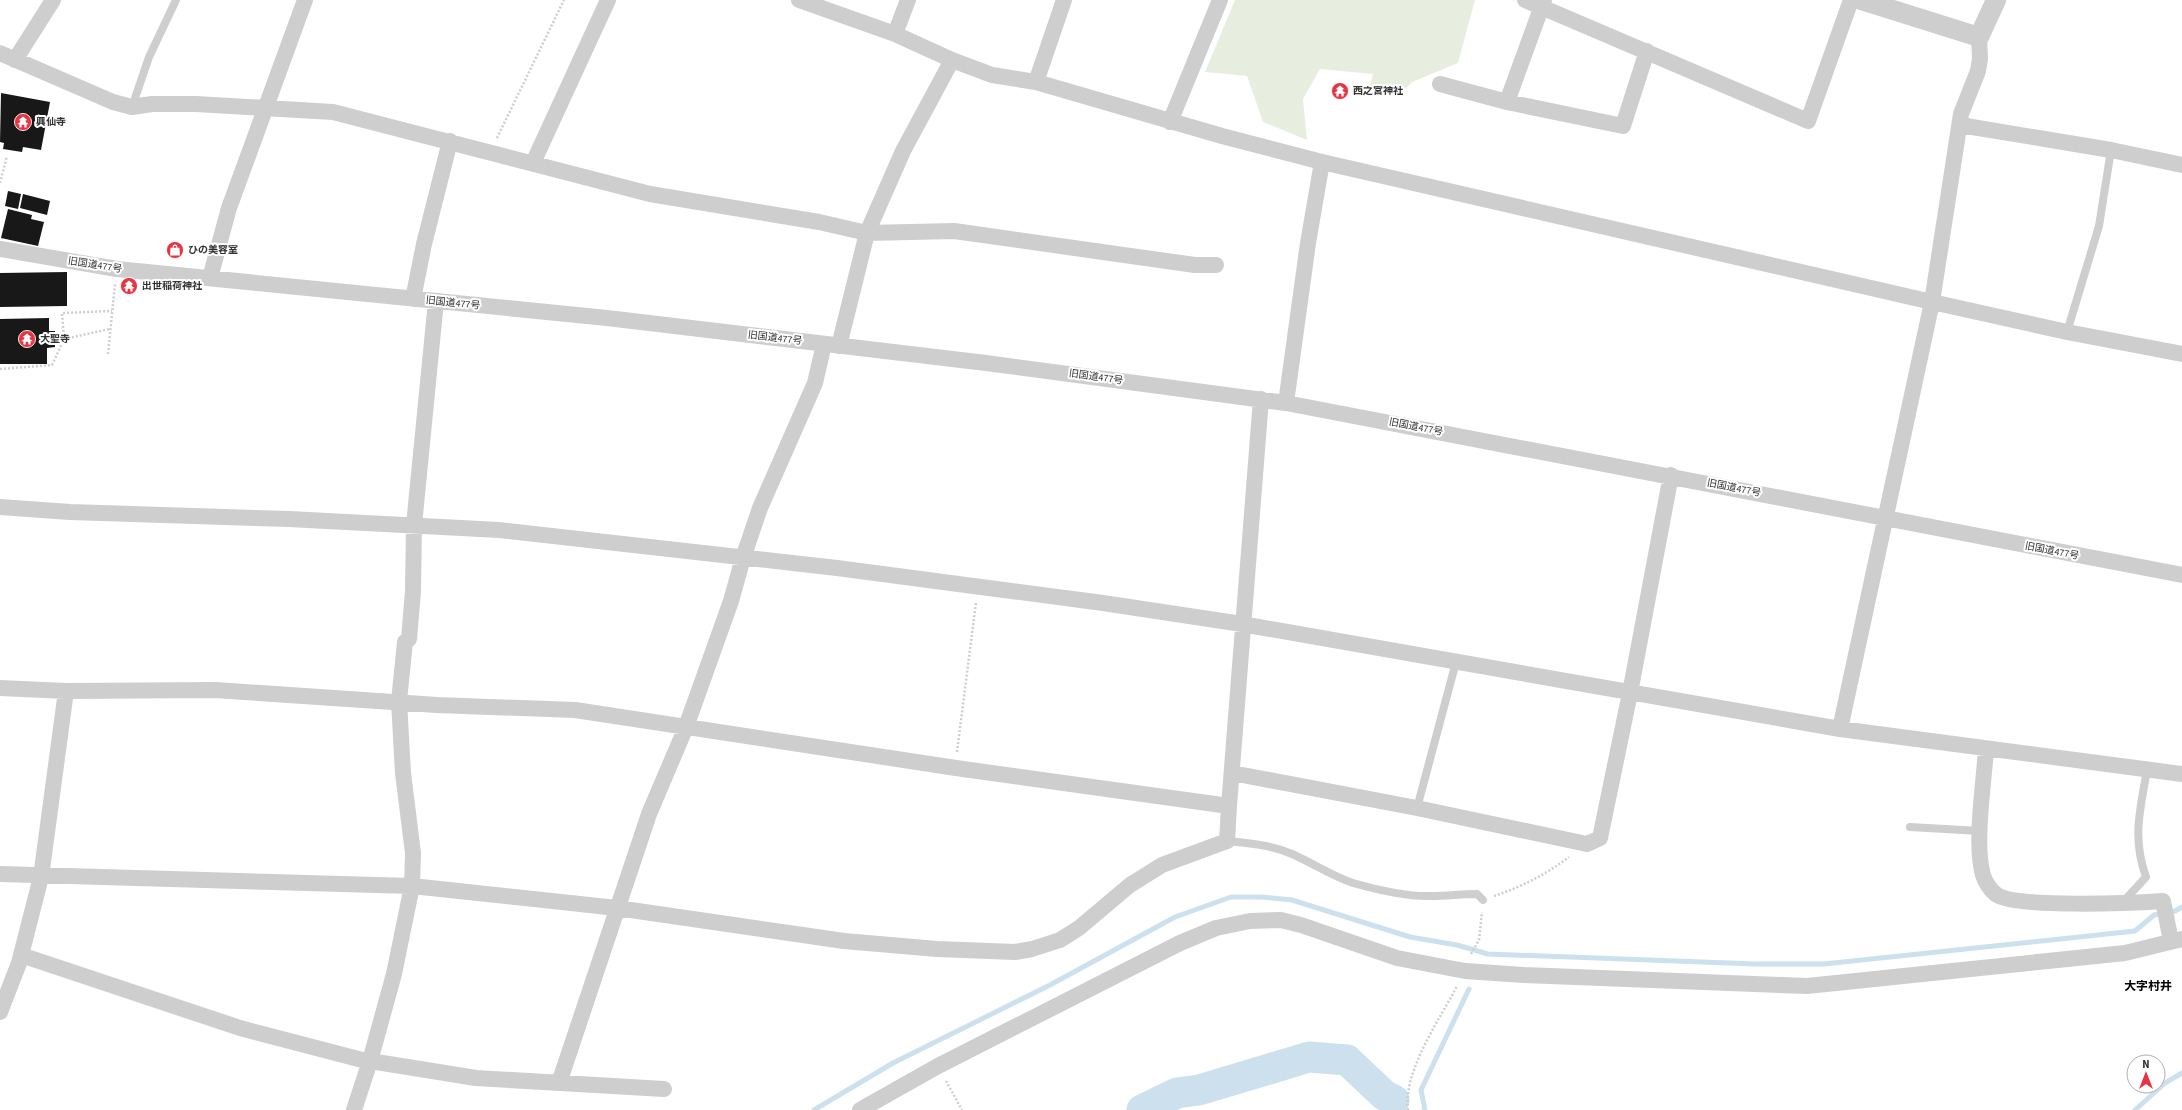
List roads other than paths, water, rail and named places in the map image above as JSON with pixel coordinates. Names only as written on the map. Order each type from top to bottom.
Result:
[{"type":"street","points":[[15,60],[53,0]]},
{"type":"street","points":[[210,278],[229,208],[305,0]]},
{"type":"street","points":[[533,163],[608,0]]},
{"type":"street","points":[[799,0],[895,34],[952,60],[992,75],[1036,82],[1170,122],[1322,162],[2066,332],[2182,354]]},
{"type":"street","points":[[895,34],[908,0]]},
{"type":"street","points":[[1036,82],[1064,0]]},
{"type":"street","points":[[1170,122],[1220,0]]},
{"type":"street","points":[[1525,0],[1543,4],[1808,121],[1851,0]]},
{"type":"street","points":[[1861,0],[1979,37]]},
{"type":"street","points":[[1840,729],[1887,518],[1932,302],[1964,103],[1978,71],[1980,59],[1979,37],[1996,0]]},
{"type":"street","points":[[1507,102],[1543,4]]},
{"type":"street","points":[[1440,84],[1507,102],[1622,126],[1647,51]]},
{"type":"street","points":[[0,53],[113,102],[132,107],[168,104],[266,107],[333,112],[450,141],[650,194],[819,222],[867,232],[954,231],[1195,265],[1216,265]]},
{"type":"street","points":[[559,1083],[649,814],[686,727],[731,601],[743,558],[771,481],[802,416],[831,345],[867,232],[903,151],[952,60]]},
{"type":"street","points":[[1960,125],[2110,150],[2182,164]]},
{"type":"street","points":[[413,299],[424,244],[450,141]]},
{"type":"street","points":[[1286,403],[1307,251],[1322,162]]},
{"type":"street","name":"旧国道477号","points":[[0,249],[117,269],[607,318],[986,363],[1261,399],[1670,475],[2182,575]]},
{"type":"street","points":[[354,1110],[370,1062],[394,974],[412,886],[413,853],[404,773],[399,701],[405,642],[409,640],[413,591],[414,525],[436,301]]},
{"type":"street","points":[[0,874],[41,877],[412,886],[617,908],[844,941],[937,949],[1016,952],[1032,949],[1060,940],[1079,928],[1130,885],[1162,865],[1226,841],[1242,624],[1250,555],[1261,399]]},
{"type":"street","points":[[1232,773],[1417,808],[1587,844],[1600,838],[1630,693],[1670,475]]},
{"type":"street","points":[[0,506],[85,513],[414,525],[499,530],[978,585],[1242,624],[1840,729],[2182,774]]},
{"type":"street","points":[[0,688],[66,692],[215,690],[575,710],[956,768],[1229,806]]},
{"type":"street","points":[[0,1012],[21,955],[41,877],[66,692]]},
{"type":"street","points":[[860,1110],[938,1066],[1202,933],[1216,928],[1250,921],[1282,920],[1301,925],[1397,958],[1467,965],[1807,986],[2125,953],[2174,937],[2163,902],[2023,902],[1998,895],[1990,888],[1983,876],[1980,831],[1986,749]]},
{"type":"street","points":[[21,955],[240,1028],[370,1062],[476,1078],[664,1088]]},
{"type":"lane","points":[[132,107],[149,57],[176,0]]},
{"type":"lane","points":[[2066,332],[2099,226],[2110,150]]},
{"type":"lane","points":[[1417,808],[1456,662]]},
{"type":"lane","points":[[2122,902],[2146,877],[2139,858],[2137,831],[2147,770]]},
{"type":"lane","points":[[1910,826],[1980,831]]},
{"type":"lane","points":[[1226,841],[1261,844],[1293,854],[1318,869],[1352,883],[1378,889],[1405,894],[1430,896],[1477,894],[1483,900]]},
{"type":"waterway","points":[[814,1110],[893,1063],[1050,985],[1175,917],[1231,897],[1262,897],[1292,900],[1410,937],[1457,945],[1488,954],[1755,964],[1824,964],[2135,931],[2154,915],[2175,911],[2182,907]]},
{"type":"waterway","points":[[1425,1110],[1421,1090],[1469,989]]},
{"type":"waterway","points":[[1142,1110],[1177,1093],[1199,1090],[1309,1057],[1347,1060],[1384,1095],[1394,1100]]},
{"type":"waterway","points":[[2135,1110],[2165,1083],[2182,1073]]},
{"type":"place","name":"西之宮神社","points":[[1340,91]]},
{"type":"place","name":"興仙寺","points":[[23,122]]},
{"type":"place","name":"ひの美容室","points":[[175,250]]},
{"type":"place","name":"出世稲荷神社","points":[[129,286]]},
{"type":"place","name":"大聖寺","points":[[27,339]]},
{"type":"district","name":"大字村井","points":[[2148,986]]}]
